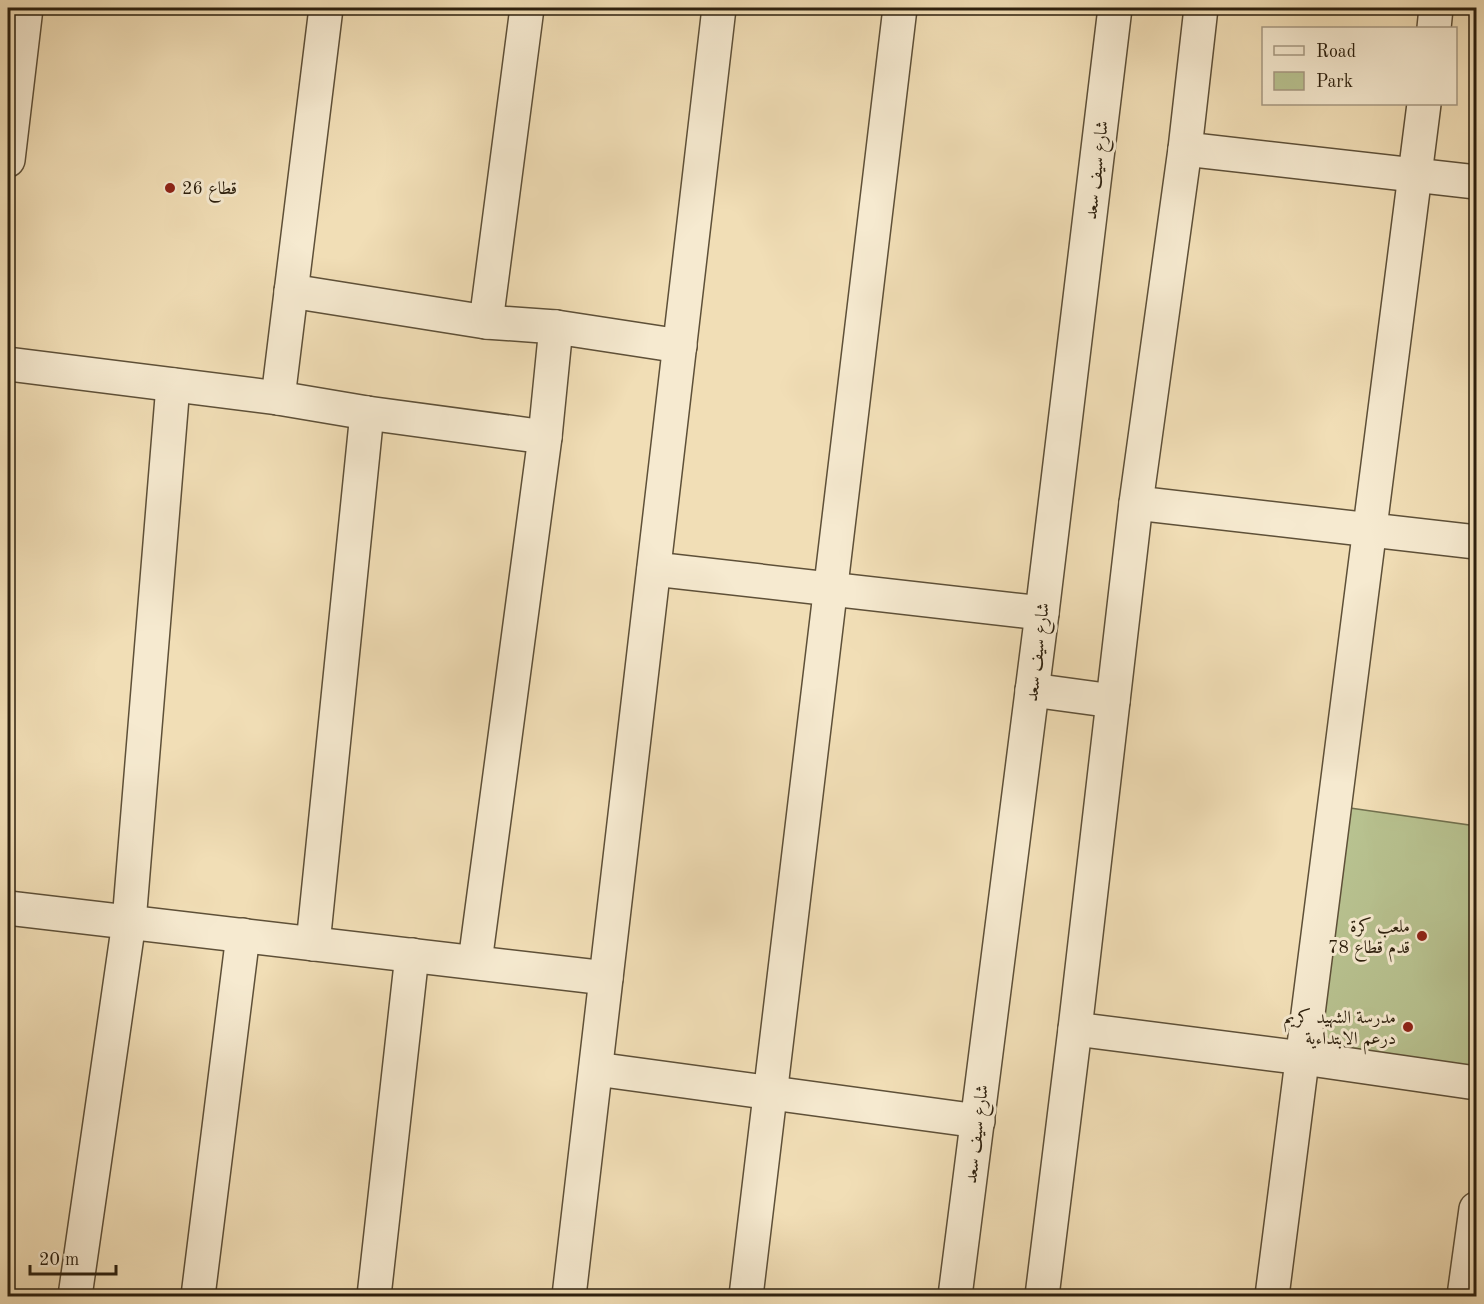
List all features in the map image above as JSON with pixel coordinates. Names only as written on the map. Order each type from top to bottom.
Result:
[{"type":"street","points":[[278,398],[326,8]]},
{"type":"street","points":[[486,322],[527,8]]},
{"type":"street","points":[[569,1296],[719,8]]},
{"type":"street","points":[[746,1296],[900,8]]},
{"type":"street","name":"شارع سيف سعد","points":[[955,1296],[1042,613],[1115,8]]},
{"type":"street","points":[[1042,1296],[1136,503],[1185,148],[1201,8]]},
{"type":"street","points":[[1434,27],[1436,8]]},
{"type":"street","points":[[8,160],[20,13]]},
{"type":"street","points":[[1272,1296],[1424,105]]},
{"type":"street","points":[[1185,148],[1476,182]]},
{"type":"street","points":[[291,291],[486,322],[556,327],[680,346]]},
{"type":"street","points":[[475,962],[545,437],[556,327]]},
{"type":"street","points":[[8,364],[278,398],[367,413],[545,437]]},
{"type":"street","points":[[75,1296],[129,922],[173,385]]},
{"type":"street","points":[[313,944],[367,413]]},
{"type":"street","points":[[1136,503],[1476,542]]},
{"type":"street","points":[[654,569],[1042,613]]},
{"type":"street","points":[[1032,690],[1113,701]]},
{"type":"street","points":[[8,908],[606,978]]},
{"type":"street","points":[[198,1296],[243,935]]},
{"type":"street","points":[[374,1296],[412,956]]},
{"type":"street","points":[[1075,1029],[1476,1083]]},
{"type":"street","points":[[596,1069],[978,1121]]},
{"type":"street","points":[[1464,1296],[1476,1209]]},
{"type":"green space","points":[[1343,807],[1476,826],[1476,1083],[1303,1058]]},
{"type":"place","name":"قطاع 26","points":[[170,188]]},
{"type":"place","name":"ملعب كرة قدم قطاع 78","points":[[1422,936]]},
{"type":"place","name":"مدرسة الشهيد كريم درعم الابتداءية","points":[[1408,1027]]}]
